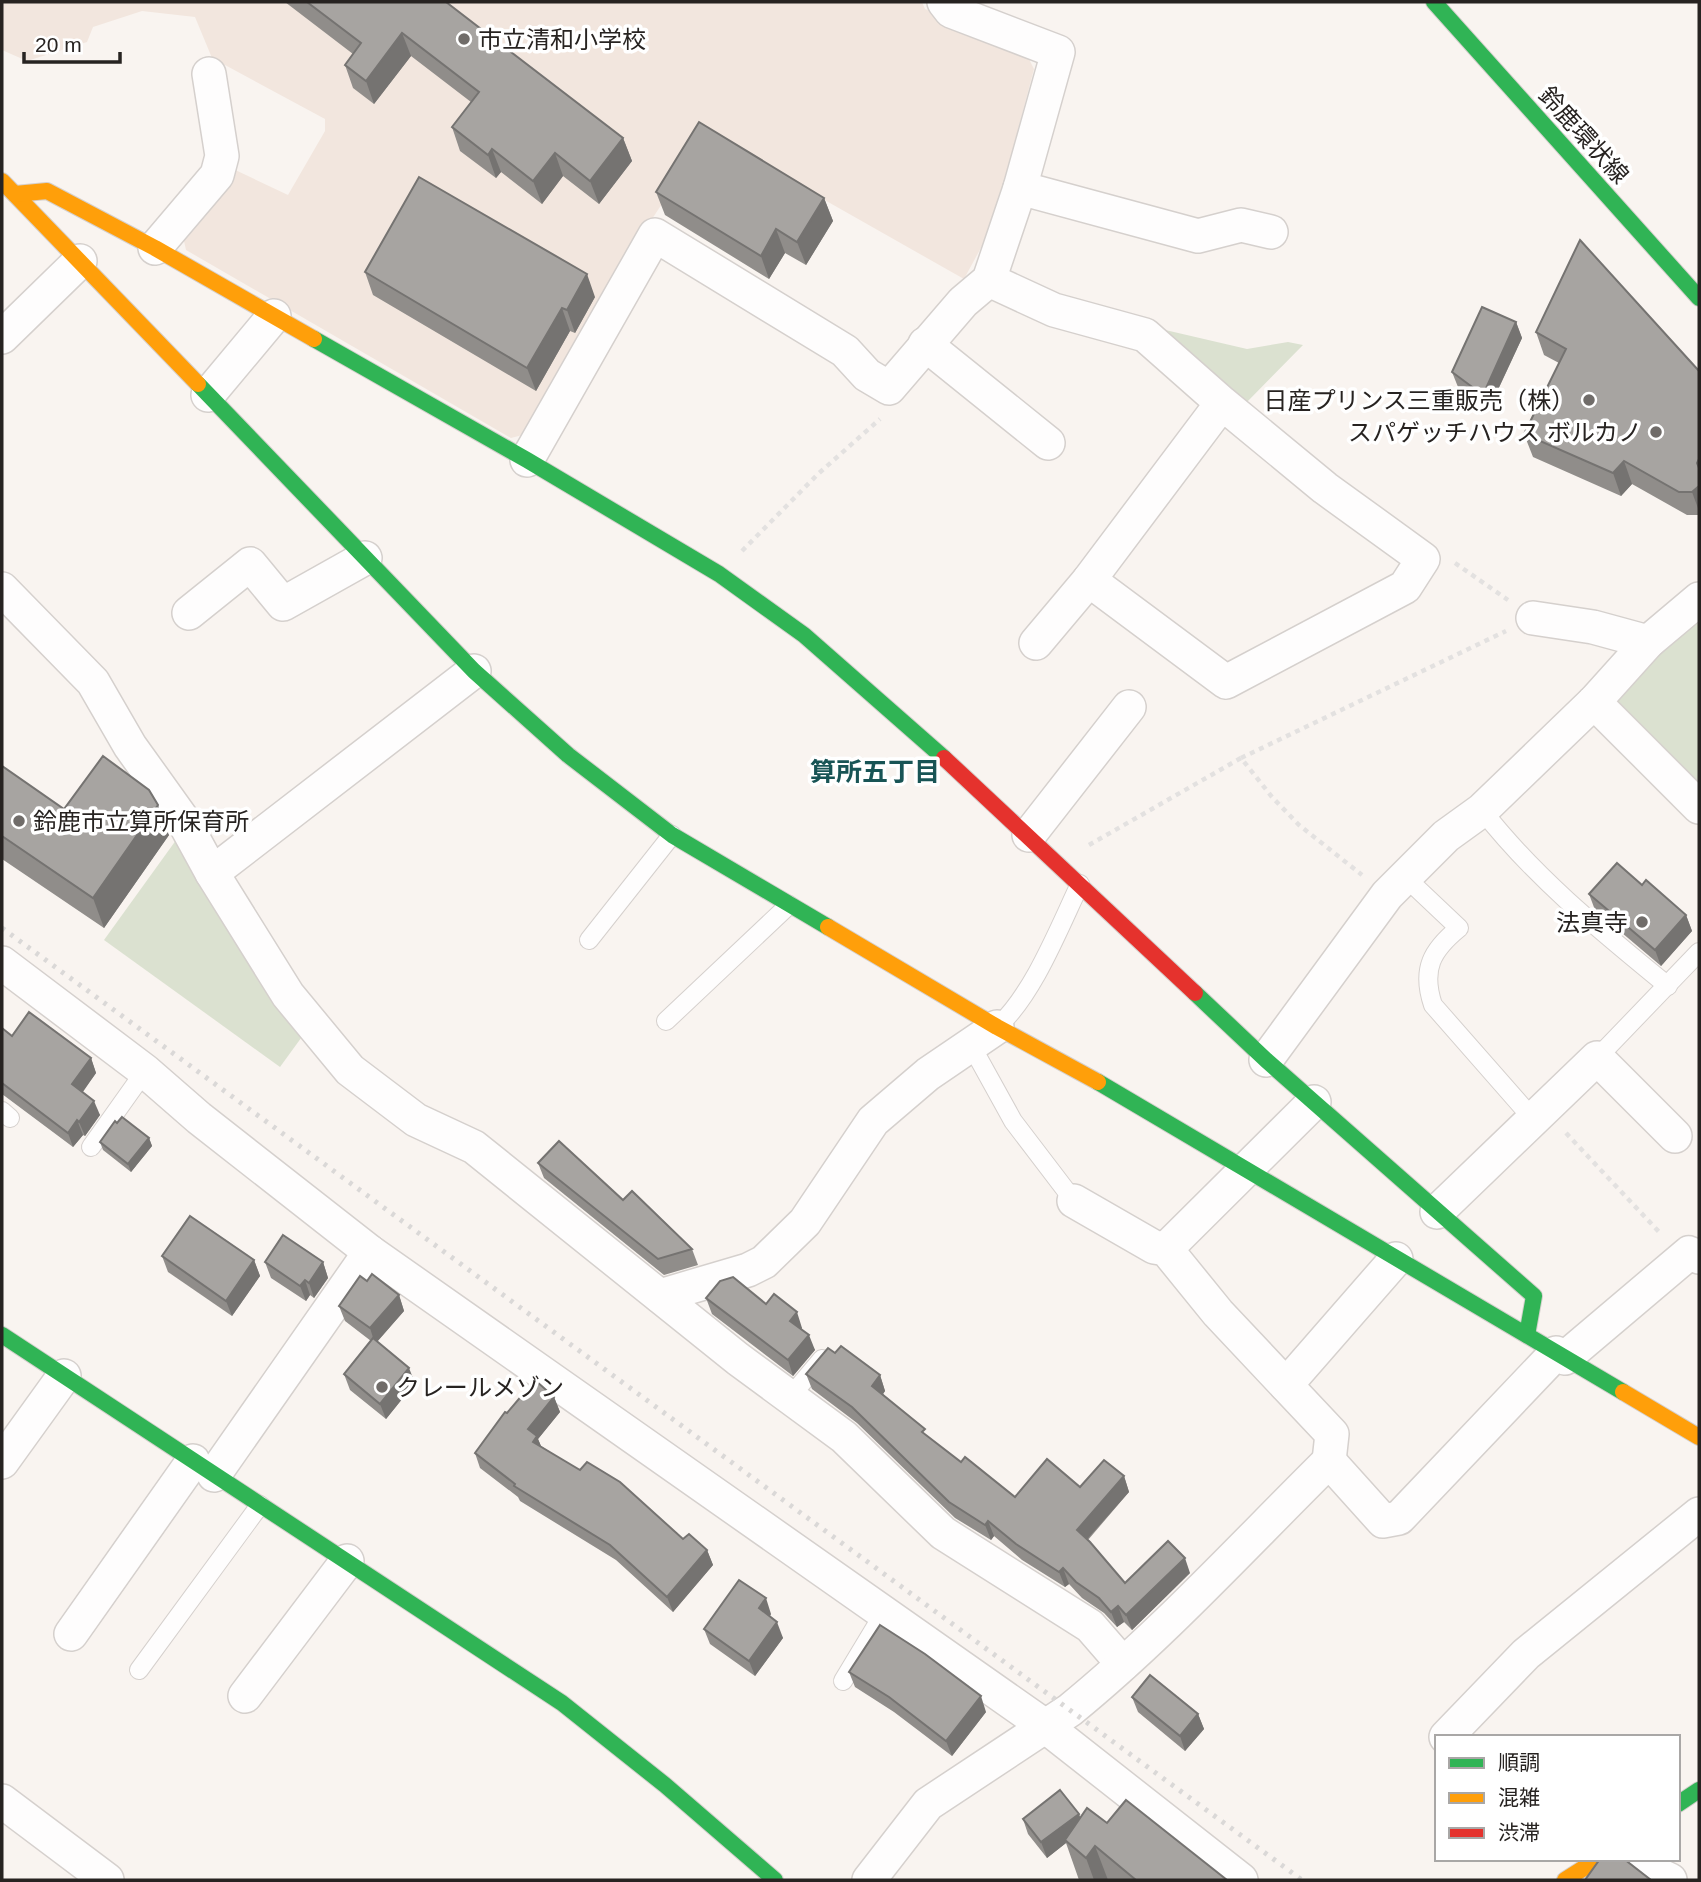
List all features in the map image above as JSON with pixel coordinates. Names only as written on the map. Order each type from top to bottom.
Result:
[{"type":"street","points":[[527,460],[655,235],[845,351],[867,375],[889,388],[963,302],[989,280],[1020,188],[1058,52],[951,11],[944,2]]},
{"type":"street","name":"鈴鹿環状線","points":[[1434,2],[1699,298]]},
{"type":"street","points":[[155,248],[217,175],[222,156],[209,74]]},
{"type":"street","points":[[2,181],[474,671],[568,755],[671,835],[789,905],[984,1036],[1099,1083],[1699,1437]]},
{"type":"street","points":[[1020,188],[1198,236],[1241,225],[1271,232]]},
{"type":"street","points":[[15,194],[47,191],[155,248],[527,460],[719,574],[804,635],[1029,835],[1266,1060],[1534,1296],[1527,1335]]},
{"type":"street","points":[[2,337],[80,261]]},
{"type":"street","points":[[989,280],[1054,310],[1145,335],[1325,488],[1423,559],[1405,587],[1226,682],[1089,580]]},
{"type":"street","points":[[208,395],[274,316]]},
{"type":"street","points":[[925,344],[1048,443]]},
{"type":"street","points":[[1036,643],[1089,580],[1222,403]]},
{"type":"street","points":[[189,612],[250,565],[283,604],[365,558]]},
{"type":"street","points":[[2,589],[93,682],[131,746],[183,820],[212,873],[288,995],[350,1070],[416,1119],[474,1147],[737,1359],[844,1437],[943,1533],[1090,1626],[1123,1664]]},
{"type":"street","points":[[1266,1060],[1395,886],[1446,836],[1482,810],[1594,702],[1648,642],[1699,598]]},
{"type":"street","points":[[1533,618],[1593,627],[1648,642]]},
{"type":"street","points":[[212,873],[474,671]]},
{"type":"street","points":[[1594,702],[1699,807]]},
{"type":"street","points":[[1029,835],[1129,707]]},
{"type":"street","points":[[2,963],[145,1071],[199,1118],[370,1252],[1045,1726],[1241,1880]]},
{"type":"street","points":[[660,1296],[748,1270],[764,1262],[805,1222],[873,1121],[928,1074],[984,1036]]},
{"type":"street","points":[[1437,1212],[1597,1058],[1675,1136]]},
{"type":"street","points":[[1166,1249],[1314,1102]]},
{"type":"street","points":[[869,1880],[928,1804],[1070,1710],[1123,1664],[1329,1461],[1332,1434],[1219,1313],[1166,1249],[1146,1243],[1074,1201]]},
{"type":"street","points":[[71,1634],[370,1252]]},
{"type":"street","points":[[1329,1461],[1383,1521],[1399,1518],[1561,1356],[1691,1257]]},
{"type":"street","points":[[1286,1385],[1396,1259]]},
{"type":"street","points":[[2,1335],[562,1703],[665,1785],[775,1880]]},
{"type":"street","points":[[2,1462],[64,1376]]},
{"type":"street","points":[[1448,1735],[1526,1654],[1699,1514]]},
{"type":"street","points":[[245,1696],[347,1561]]},
{"type":"street","points":[[1680,1803],[1699,1790]]},
{"type":"street","points":[[2,1801],[107,1880]]},
{"type":"street","points":[[1565,1880],[1595,1861]]},
{"type":"street","points":[[1629,1861],[1670,1880]]},
{"type":"lane","points":[[1482,810],[1545,881],[1668,986]]},
{"type":"lane","points":[[589,940],[671,835]]},
{"type":"lane","points":[[1074,1201],[1013,1121],[984,1036],[1012,1014],[1041,964],[1080,884]]},
{"type":"lane","points":[[1395,886],[1459,928],[1439,944],[1428,969],[1429,994],[1433,1004],[1538,1114]]},
{"type":"lane","points":[[666,1021],[789,905]]},
{"type":"lane","points":[[1597,1058],[1699,952]]},
{"type":"lane","points":[[91,1147],[145,1071]]},
{"type":"lane","points":[[790,1397],[830,1350]]},
{"type":"lane","points":[[139,1670],[260,1505]]},
{"type":"lane","points":[[843,1681],[884,1613]]},
{"type":"path","points":[[719,574],[818,474],[886,414],[889,388]]},
{"type":"path","points":[[1059,863],[1241,758],[1533,618],[1441,553],[1423,559]]},
{"type":"path","points":[[1241,758],[1299,825],[1395,886]]},
{"type":"path","points":[[1538,1114],[1691,1257]]},
{"type":"shaded area","points":[[2,2],[922,2],[925,9],[1025,51],[1034,69],[996,213],[964,279],[708,134],[652,219],[530,433],[511,438],[186,250],[182,232],[231,168],[288,195],[325,131],[325,119],[212,58],[195,17],[142,11],[93,27],[87,42],[27,61],[2,50]]},
{"type":"green space","points":[[1161,329],[1247,349],[1288,342],[1303,345],[1247,402]]},
{"type":"green space","points":[[1699,612],[1699,797],[1608,703]]},
{"type":"green space","points":[[179,836],[304,1034],[280,1067],[104,940]]},
{"type":"building","points":[[307,2],[446,2],[623,138],[590,181],[555,153],[533,181],[492,149],[488,155],[452,127],[479,92],[402,33],[366,81],[345,65],[361,43]]},
{"type":"building","points":[[699,122],[824,198],[797,242],[776,229],[761,256],[656,192]]},
{"type":"building","points":[[419,177],[587,274],[567,310],[562,308],[527,368],[365,272]]},
{"type":"building","points":[[1580,240],[1699,371],[1699,486],[1692,492],[1679,492],[1624,461],[1613,473],[1524,434],[1566,349],[1536,332]]},
{"type":"building","points":[[1482,307],[1516,322],[1483,395],[1452,372]]},
{"type":"building","points":[[103,756],[149,790],[158,805],[93,898],[2,836],[2,766],[64,809]]},
{"type":"building","points":[[1617,863],[1642,885],[1646,880],[1686,915],[1655,950],[1589,894]]},
{"type":"building","points":[[29,1012],[91,1058],[72,1084],[94,1101],[68,1133],[2,1083],[2,1028],[12,1036]]},
{"type":"building","points":[[122,1117],[149,1138],[128,1164],[100,1142],[115,1121],[117,1123]]},
{"type":"building","points":[[559,1141],[623,1200],[632,1191],[692,1249],[658,1259],[538,1163]]},
{"type":"building","points":[[190,1216],[254,1260],[226,1301],[162,1256]]},
{"type":"building","points":[[283,1235],[323,1262],[309,1283],[305,1280],[300,1286],[265,1262]]},
{"type":"building","points":[[372,1274],[399,1295],[370,1328],[339,1306],[360,1276],[367,1281]]},
{"type":"building","points":[[733,1277],[766,1304],[774,1294],[797,1312],[790,1321],[809,1335],[788,1360],[706,1298],[720,1281]]},
{"type":"building","points":[[373,1338],[409,1368],[380,1404],[344,1374]]},
{"type":"building","points":[[841,1346],[880,1375],[872,1386],[925,1429],[922,1432],[961,1462],[965,1457],[1015,1497],[1047,1459],[1080,1487],[1104,1460],[1124,1476],[1077,1530],[1125,1583],[1168,1541],[1185,1558],[1126,1615],[1118,1606],[1111,1612],[1099,1598],[1076,1582],[1063,1568],[1059,1572],[1016,1544],[988,1521],[985,1525],[949,1502],[852,1407],[806,1374],[828,1348],[835,1353]]},
{"type":"building","points":[[535,1380],[554,1397],[528,1429],[537,1436],[533,1442],[580,1470],[587,1462],[620,1482],[683,1539],[689,1534],[707,1550],[667,1597],[610,1545],[514,1486],[515,1484],[475,1453],[505,1412],[507,1413]]},
{"type":"building","points":[[739,1580],[766,1598],[759,1608],[777,1622],[749,1661],[704,1629]]},
{"type":"building","points":[[880,1625],[925,1654],[981,1696],[946,1741],[889,1697],[849,1672]]},
{"type":"building","points":[[1150,1675],[1198,1714],[1180,1736],[1132,1697]]},
{"type":"building","points":[[1060,1790],[1079,1814],[1041,1842],[1023,1819]]},
{"type":"building","points":[[1126,1800],[1227,1880],[1136,1880],[1095,1846],[1086,1858],[1065,1840],[1087,1808],[1107,1823]]},
{"type":"building","points":[[1599,1861],[1627,1861],[1651,1880],[1585,1880]]},
{"type":"railway","points":[[2,928],[1302,1880]]},
{"type":"traffic: fast","points":[[1434,2],[1699,298]]},
{"type":"traffic: fast","points":[[314,339],[527,460],[719,574],[804,635],[944,758]]},
{"type":"traffic: fast","points":[[198,384],[474,671],[568,755],[672,835],[828,927]]},
{"type":"traffic: fast","points":[[1195,993],[1266,1060],[1534,1296],[1527,1335]]},
{"type":"traffic: fast","points":[[1098,1082],[1623,1392]]},
{"type":"traffic: fast","points":[[2,1335],[562,1703],[665,1785],[775,1880]]},
{"type":"traffic: fast","points":[[1680,1803],[1699,1790]]},
{"type":"traffic: slow","points":[[2,181],[198,384]]},
{"type":"traffic: slow","points":[[15,194],[47,191],[155,248],[314,339]]},
{"type":"traffic: slow","points":[[828,927],[997,1027],[1098,1082]]},
{"type":"traffic: slow","points":[[1623,1392],[1699,1437]]},
{"type":"traffic: slow","points":[[1565,1880],[1595,1861]]},
{"type":"traffic: jam","points":[[944,758],[1195,993]]},
{"type":"place","name":"市立清和小学校","points":[[464,39]]},
{"type":"place","name":"日産プリンス三重販売（株）","points":[[1589,400]]},
{"type":"place","name":"スパゲッチハウス ボルカノ","points":[[1656,432]]},
{"type":"place","name":"鈴鹿市立算所保育所","points":[[19,821]]},
{"type":"place","name":"法真寺","points":[[1642,922]]},
{"type":"place","name":"クレールメゾン","points":[[382,1387]]},
{"type":"district","name":"算所五丁目","points":[[875,772]]}]
